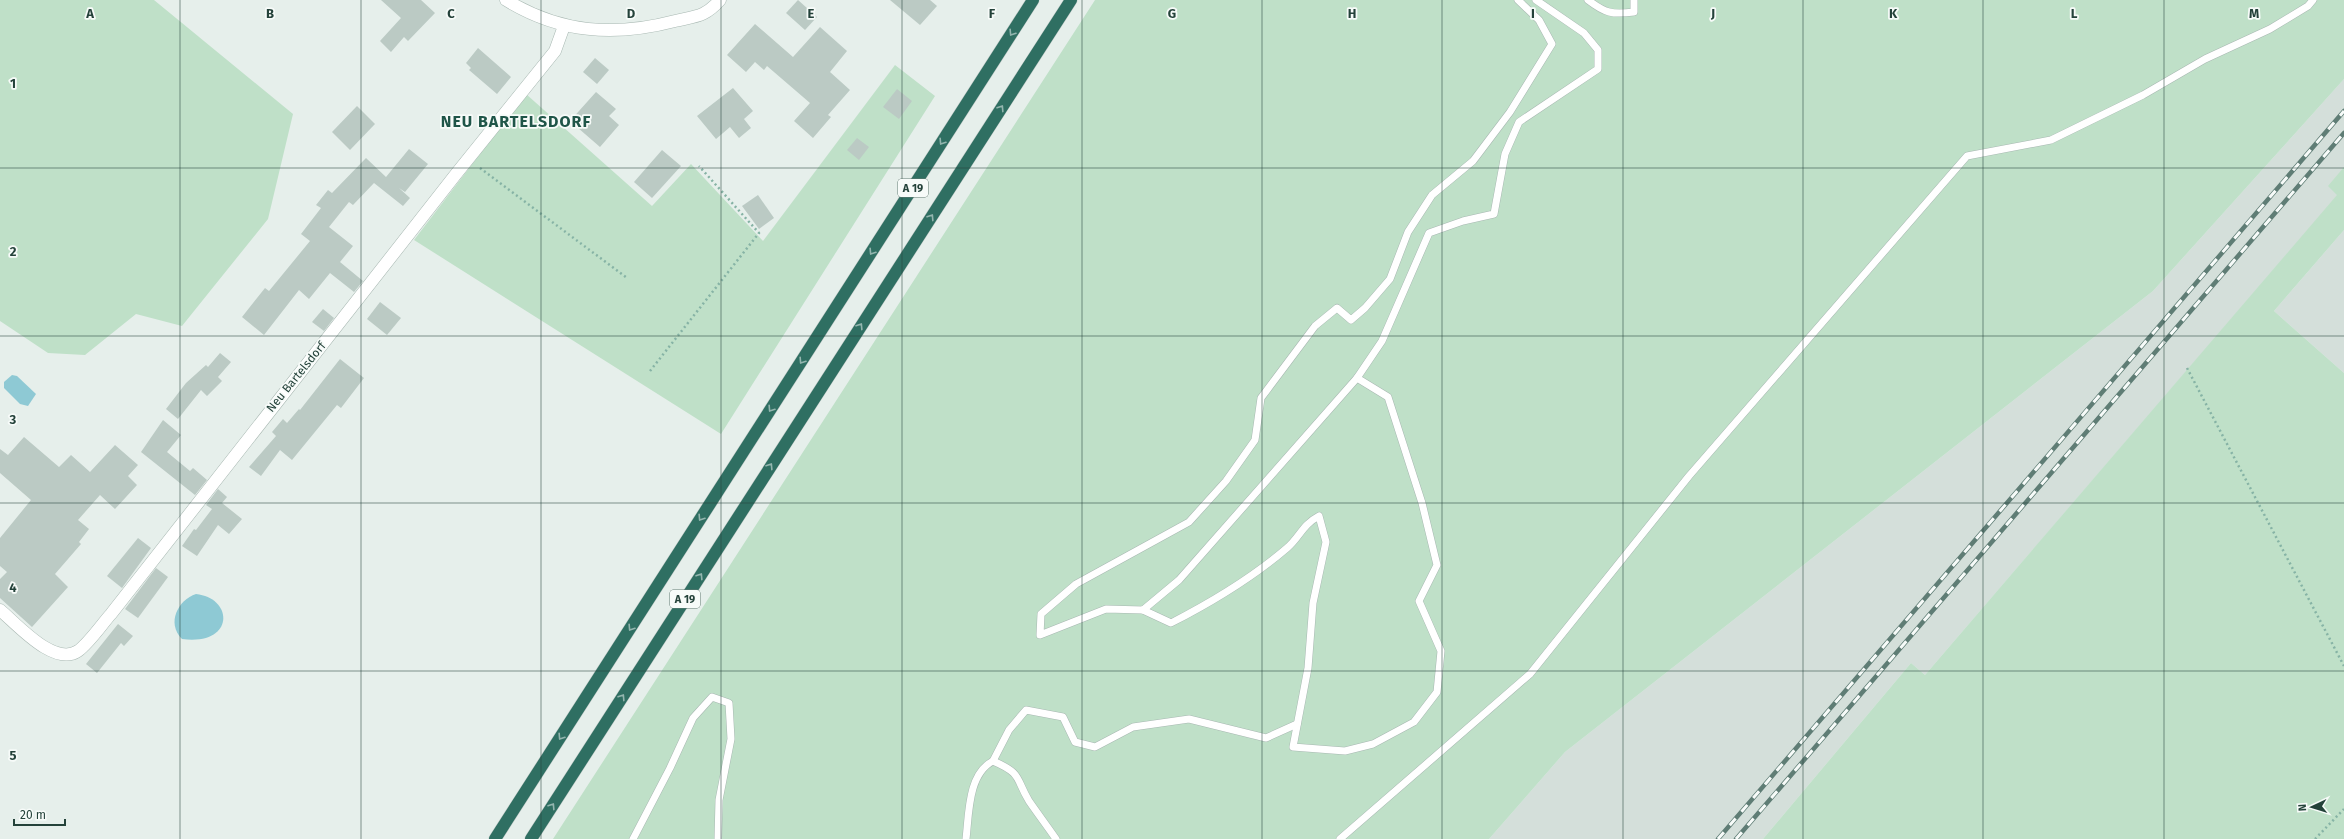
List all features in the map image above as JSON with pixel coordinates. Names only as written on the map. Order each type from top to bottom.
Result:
[{"type":"highway","name":"A 19","points":[[495,839],[1033,0]]},
{"type":"highway","name":"A 19","points":[[531,839],[1071,0]]},
{"type":"street","points":[[506,0],[530,15],[564,26],[607,32],[651,28],[709,12],[720,0]]},
{"type":"street","name":"Neu Bartelsdorf","points":[[0,610],[47,650],[62,655],[77,652],[111,614],[468,159],[555,51],[564,26]]},
{"type":"lane","points":[[1357,378],[1388,397],[1422,502],[1437,565],[1419,601],[1441,651],[1437,692],[1414,722],[1374,744],[1345,751],[1293,747],[1308,668],[1313,603],[1326,542],[1319,516],[1308,522],[1289,547],[1210,603],[1171,623],[1143,610],[1106,609],[1040,635],[1041,614],[1076,584],[1189,522],[1226,482],[1255,440],[1261,398],[1315,326],[1337,308],[1351,320],[1365,308],[1390,279],[1408,232],[1432,195],[1473,161],[1510,112],[1552,44],[1539,20],[1518,0]]},
{"type":"lane","points":[[1143,610],[1178,580],[1357,378],[1382,342],[1429,233],[1463,221],[1494,214],[1505,154],[1519,122],[1598,69],[1598,50],[1584,33],[1536,0]]},
{"type":"lane","points":[[1588,0],[1600,9],[1614,15],[1634,12],[1634,0]]},
{"type":"lane","points":[[1340,839],[1530,674],[1689,476],[1967,156],[2051,140],[2143,95],[2205,58],[2270,29],[2308,6],[2313,0]]},
{"type":"lane","points":[[633,839],[670,768],[693,718],[712,697],[729,703],[731,739],[719,800],[718,839]]},
{"type":"lane","points":[[966,839],[977,776],[984,766],[993,761],[1009,730],[1026,710],[1063,717],[1075,742],[1095,747],[1133,727],[1189,719],[1266,738],[1297,724]]},
{"type":"lane","points":[[993,761],[1007,767],[1020,778],[1028,799],[1056,839]]},
{"type":"path","points":[[468,159],[627,278]]},
{"type":"path","points":[[650,372],[759,233],[699,166]]},
{"type":"path","points":[[2187,368],[2344,666]]},
{"type":"path","points":[[2315,839],[2344,809]]},
{"type":"shaded area","points":[[2344,79],[2344,167],[2338,195],[1925,675],[1911,663],[1763,839],[1489,839],[1565,752],[2153,291]]},
{"type":"shaded area","points":[[2344,230],[2344,373],[2274,311]]},
{"type":"green space","points":[[0,0],[154,0],[293,114],[268,219],[182,326],[136,314],[85,355],[48,353],[0,321]]},
{"type":"green space","points":[[1095,0],[2344,0],[2344,79],[2153,291],[1565,752],[1489,839],[553,839]]},
{"type":"green space","points":[[895,65],[935,96],[721,434],[414,240],[526,94],[652,206],[691,164],[763,241]]},
{"type":"green space","points":[[2344,167],[2344,230],[2274,311],[2344,373],[2344,839],[1763,839],[1911,663],[1925,675],[2337,195],[2328,186]]},
{"type":"water","points":[[12,375],[17,376],[36,394],[28,406],[20,404],[4,388],[4,382]]},
{"type":"water","points":[[196,594],[208,597],[217,604],[222,612],[223,621],[220,629],[212,635],[199,639],[182,639],[177,633],[175,626],[176,613],[184,601]]},
{"type":"building","points":[[381,0],[421,0],[435,13],[408,41],[404,37],[391,52],[380,41],[401,18]]},
{"type":"building","points":[[798,0],[817,17],[805,30],[786,13]]},
{"type":"building","points":[[890,0],[930,0],[937,6],[920,25]]},
{"type":"building","points":[[755,24],[793,57],[820,27],[847,51],[830,72],[850,90],[828,115],[831,117],[813,138],[794,121],[810,103],[767,66],[764,70],[755,62],[746,72],[727,55]]},
{"type":"building","points":[[478,48],[511,77],[497,94],[469,70],[471,68],[466,63]]},
{"type":"building","points":[[595,58],[609,70],[597,84],[583,72]]},
{"type":"building","points":[[733,88],[753,111],[744,119],[751,128],[739,138],[730,127],[716,139],[697,116]]},
{"type":"building","points":[[897,89],[912,101],[899,119],[883,107]]},
{"type":"building","points":[[596,92],[616,109],[609,116],[619,125],[600,147],[570,121]]},
{"type":"building","points":[[357,106],[375,124],[350,150],[332,132]]},
{"type":"building","points":[[857,138],[869,147],[859,160],[847,150]]},
{"type":"building","points":[[409,149],[428,164],[405,192],[399,188],[410,198],[403,206],[374,183],[353,205],[349,202],[329,227],[353,246],[340,262],[363,281],[354,292],[330,273],[309,299],[299,290],[264,335],[242,317],[265,288],[269,291],[310,241],[301,234],[321,208],[316,205],[328,190],[332,193],[366,158],[386,177]]},
{"type":"building","points":[[662,150],[681,166],[652,198],[634,182]]},
{"type":"building","points":[[758,195],[774,218],[759,229],[742,206]]},
{"type":"building","points":[[380,302],[401,318],[387,335],[367,319]]},
{"type":"building","points":[[323,309],[334,318],[324,331],[312,322]]},
{"type":"building","points":[[220,353],[231,362],[218,377],[222,381],[207,396],[201,390],[178,419],[166,409],[186,383],[206,365],[208,367]]},
{"type":"building","points":[[340,359],[364,378],[341,408],[337,405],[292,460],[280,450],[261,476],[249,467],[276,436],[272,432],[283,419],[287,423],[299,409],[300,410]]},
{"type":"building","points":[[163,420],[181,435],[167,452],[190,471],[193,468],[207,480],[195,495],[141,452]]},
{"type":"building","points":[[24,437],[59,467],[71,455],[90,472],[115,445],[138,465],[128,476],[137,485],[115,509],[100,495],[78,520],[89,529],[79,542],[81,544],[55,574],[68,587],[32,627],[0,598],[0,579],[7,572],[0,566],[0,538],[31,500],[0,473],[0,449],[8,455]]},
{"type":"building","points":[[218,489],[227,497],[222,503],[242,519],[229,534],[218,525],[197,556],[182,546],[194,529],[196,530],[212,509],[206,505]]},
{"type":"building","points":[[138,538],[151,548],[122,588],[107,576]]},
{"type":"building","points":[[156,568],[168,577],[138,618],[125,609]]},
{"type":"building","points":[[118,624],[133,636],[124,646],[121,643],[97,673],[86,664]]},
{"type":"railway","points":[[1718,839],[2344,111]]},
{"type":"railway","points":[[1736,839],[2344,133]]},
{"type":"district","name":"NEU BARTELSDORF","points":[[516,121]]}]
